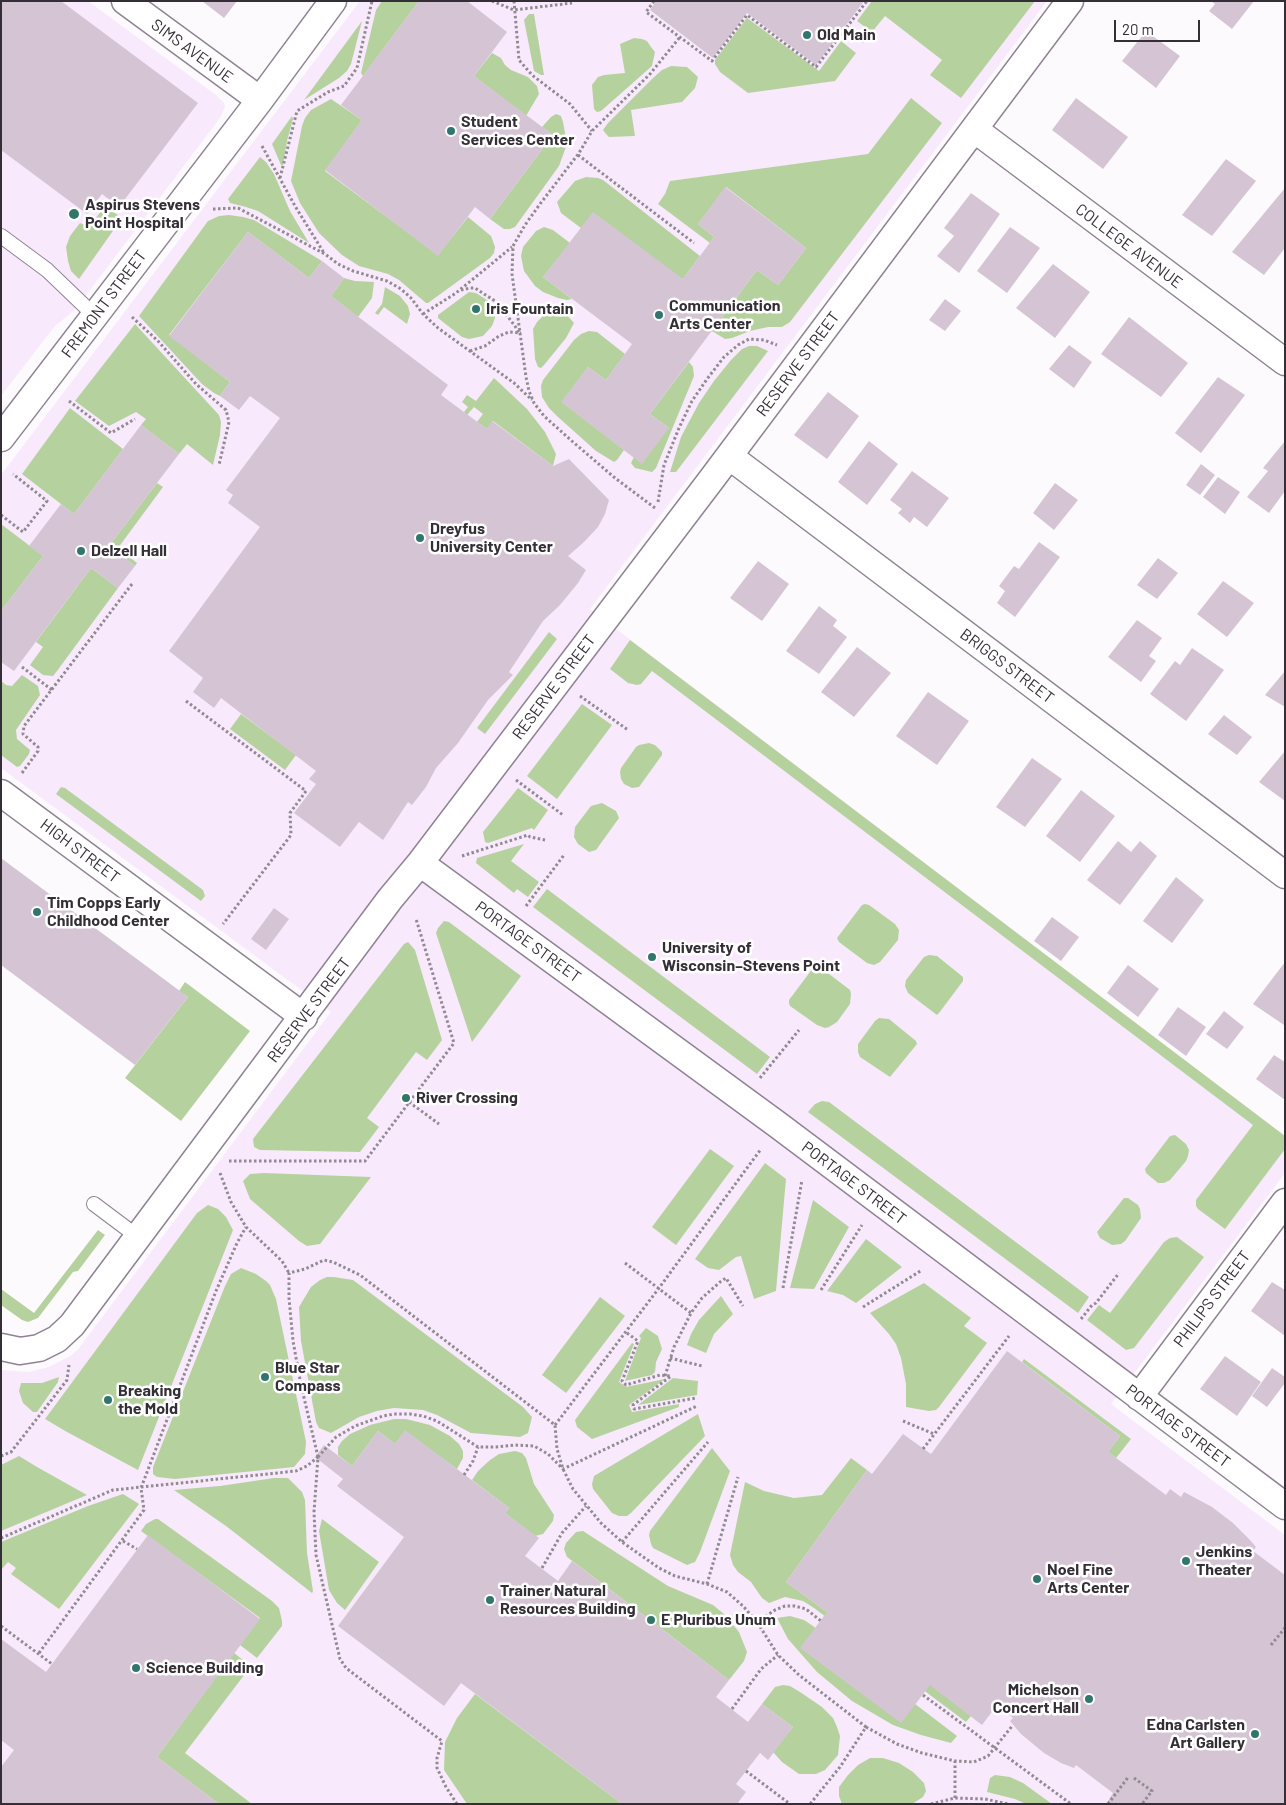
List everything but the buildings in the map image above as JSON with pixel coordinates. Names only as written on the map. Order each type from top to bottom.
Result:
[{"type":"street","name":"SIMS AVENUE","points":[[125,1],[260,100]]},
{"type":"street","name":"FREMONT STREET","points":[[1,438],[260,100],[332,1]]},
{"type":"street","name":"RESERVE STREET","points":[[11,1349],[38,1348],[57,1339],[72,1325],[304,1017],[390,899],[420,863],[729,456],[1070,1]]},
{"type":"street","name":"COLLEGE AVENUE","points":[[974,129],[1285,362]]},
{"type":"street","name":"BRIGGS STREET","points":[[729,456],[1285,875]]},
{"type":"street","name":"HIGH STREET","points":[[10,784],[304,1017]]},
{"type":"street","name":"PORTAGE STREET","points":[[420,863],[778,1125],[1285,1506]]},
{"type":"street","name":"PHILIPS STREET","points":[[1139,1397],[1285,1202]]},
{"type":"lane","points":[[1,236],[47,270],[96,316]]},
{"type":"lane","points":[[94,1204],[138,1237]]},
{"type":"path","points":[[297,110],[328,92],[344,86],[357,68],[372,1]]},
{"type":"path","points":[[492,1],[514,10],[572,3]]},
{"type":"path","points":[[514,1],[519,60],[532,75],[570,104],[592,131]]},
{"type":"path","points":[[654,1],[646,12],[712,61],[747,15],[816,67],[867,1]]},
{"type":"path","points":[[846,29],[864,42]]},
{"type":"path","points":[[423,314],[458,291],[513,246],[525,224],[578,155],[592,131],[650,74],[680,37]]},
{"type":"path","points":[[280,178],[297,110],[294,103]]},
{"type":"path","points":[[262,146],[295,206],[325,254]]},
{"type":"path","points":[[578,155],[694,243]]},
{"type":"path","points":[[213,210],[238,208],[325,254],[338,264],[353,271],[387,281],[401,289],[438,328],[514,383],[534,402],[544,416],[573,442],[615,478],[657,510],[664,465],[678,428],[692,401],[707,379],[724,358],[738,345],[749,339],[764,340],[780,346]]},
{"type":"path","points":[[513,246],[512,274],[526,377],[534,402]]},
{"type":"path","points":[[458,291],[476,288],[486,294],[503,308],[521,333]]},
{"type":"path","points":[[132,318],[158,341],[196,384],[226,410],[229,422],[219,465]]},
{"type":"path","points":[[469,351],[485,346],[499,336],[509,332],[521,333]]},
{"type":"path","points":[[69,401],[111,433],[135,418]]},
{"type":"path","points":[[1,515],[23,532],[47,501],[13,474]]},
{"type":"path","points":[[10,784],[38,751],[38,747],[23,734],[22,730],[132,584]]},
{"type":"path","points":[[22,667],[52,690]]},
{"type":"path","points":[[578,694],[628,730]]},
{"type":"path","points":[[186,701],[306,792],[290,813],[291,835],[223,925]]},
{"type":"path","points":[[513,778],[564,815]]},
{"type":"path","points":[[458,857],[528,835],[530,838],[544,840]]},
{"type":"path","points":[[524,908],[564,855]]},
{"type":"path","points":[[228,1161],[365,1161],[454,1042],[416,919]]},
{"type":"path","points":[[757,1082],[799,1030]]},
{"type":"path","points":[[409,1102],[439,1124]]},
{"type":"path","points":[[761,1149],[660,1288],[555,1426],[557,1449],[563,1469],[573,1489],[586,1506],[622,1542],[659,1568],[675,1576],[707,1584],[727,1592],[757,1622],[778,1655],[799,1675],[866,1726],[898,1744],[922,1753],[955,1761],[974,1762],[988,1756],[1014,1725]]},
{"type":"path","points":[[220,1173],[231,1202],[246,1227],[282,1261],[289,1273],[293,1341],[318,1457],[314,1512],[316,1555],[340,1659],[346,1668],[442,1741],[437,1758],[437,1768],[446,1787],[458,1804]]},
{"type":"path","points":[[783,1288],[802,1180]]},
{"type":"path","points":[[821,1290],[862,1225]]},
{"type":"path","points":[[39,1653],[144,1510],[141,1488],[216,1292],[233,1251],[246,1227]]},
{"type":"path","points":[[289,1273],[305,1269],[324,1260],[333,1262],[360,1275],[555,1426]]},
{"type":"path","points":[[625,1263],[691,1313]]},
{"type":"path","points":[[862,1307],[922,1270]]},
{"type":"path","points":[[1080,1320],[1119,1273]]},
{"type":"path","points":[[665,1376],[674,1347],[691,1313],[702,1298],[726,1278],[743,1306]]},
{"type":"path","points":[[626,1333],[638,1341],[622,1381],[626,1385],[671,1376],[633,1405],[634,1409],[696,1398]]},
{"type":"path","points":[[923,1449],[1009,1336]]},
{"type":"path","points":[[670,1358],[702,1366]]},
{"type":"path","points":[[1,1456],[11,1452],[67,1380],[69,1365]]},
{"type":"path","points":[[563,1469],[697,1406]]},
{"type":"path","points":[[1,1538],[113,1490],[296,1471],[307,1466],[318,1457],[336,1437],[372,1419],[394,1414],[423,1416],[437,1422],[478,1447],[534,1446],[548,1454],[563,1469]]},
{"type":"path","points":[[903,1422],[934,1434]]},
{"type":"path","points":[[622,1542],[708,1442]]},
{"type":"path","points":[[464,1475],[473,1461],[478,1447]]},
{"type":"path","points":[[707,1584],[738,1477]]},
{"type":"path","points":[[542,1568],[562,1533],[586,1506]]},
{"type":"path","points":[[122,1541],[137,1549]]},
{"type":"path","points":[[757,1622],[785,1606],[806,1609],[821,1621]]},
{"type":"path","points":[[1,1626],[52,1664]]},
{"type":"path","points":[[1271,1645],[1285,1628]]},
{"type":"path","points":[[732,1710],[761,1669],[778,1655]]},
{"type":"path","points":[[923,1695],[1071,1804]]},
{"type":"path","points":[[810,1804],[840,1766],[866,1726]]},
{"type":"path","points":[[955,1761],[955,1798]]},
{"type":"path","points":[[746,1771],[790,1804]]},
{"type":"path","points":[[1108,1804],[1128,1776]]},
{"type":"path","points":[[1134,1778],[1152,1791],[1142,1804]]},
{"type":"path","points":[[930,1804],[955,1798],[985,1798],[1008,1804]]},
{"type":"shaded area","name":"Aspirus Stevens Point Hospital","points":[[1,1],[88,1],[216,95],[224,103],[225,107],[220,118],[75,310],[55,326],[1,396]]},
{"type":"shaded area","name":"University of Wisconsin–Stevens Point","points":[[360,1],[1047,1],[590,609],[1285,1136],[1285,1173],[1111,1404],[1285,1535],[1285,1804],[1,1804],[1,1370],[29,1372],[49,1367],[72,1355],[79,1348],[331,1012],[1,768],[1,475]]},
{"type":"green space","points":[[382,1],[419,1],[363,76],[361,73],[376,10]]},
{"type":"green space","points":[[872,1],[1035,1],[961,98],[930,75],[942,60],[885,16],[872,32],[857,21]]},
{"type":"green space","points":[[529,14],[534,14],[544,75],[534,71],[524,20]]},
{"type":"green space","points":[[747,18],[819,71],[841,41],[856,53],[835,81],[748,93],[720,72],[715,64],[715,60]]},
{"type":"green space","points":[[362,21],[351,64],[347,71],[304,100]]},
{"type":"green space","points":[[634,38],[647,41],[655,52],[652,66],[601,111],[597,112],[594,109],[592,85],[598,77],[625,73],[620,44]]},
{"type":"green space","points":[[492,53],[501,58],[511,70],[528,77],[537,86],[539,94],[526,116],[474,76]]},
{"type":"green space","points":[[671,66],[687,67],[698,77],[695,88],[682,102],[631,110],[635,136],[609,137],[603,130],[608,123],[653,78],[662,70]]},
{"type":"green space","points":[[911,98],[942,123],[790,322],[782,327],[768,327],[725,339],[712,331],[757,270],[778,285],[806,248],[726,187],[698,224],[714,237],[710,243],[658,204],[665,194],[670,181],[868,154]]},
{"type":"green space","points":[[331,99],[362,120],[325,171],[438,255],[468,217],[491,236],[495,247],[494,253],[490,258],[428,303],[399,280],[388,274],[359,266],[342,255],[319,233],[300,203],[291,181],[302,126],[311,110]]},
{"type":"green space","points":[[556,114],[561,116],[567,144],[559,166],[515,227],[504,229],[490,219],[553,135],[542,127]]},
{"type":"green space","points":[[292,116],[293,119],[283,165],[281,165],[272,144]]},
{"type":"green space","points":[[260,157],[274,174],[290,211],[309,243],[258,211],[230,203],[228,199]]},
{"type":"green space","points":[[586,177],[603,180],[700,256],[683,279],[581,228],[561,213],[557,202],[575,181]]},
{"type":"green space","points":[[105,206],[122,218],[79,279],[71,271],[66,247],[70,236],[80,223],[89,227]]},
{"type":"green space","points":[[229,215],[254,220],[322,261],[309,278],[248,232],[169,335],[230,382],[220,396],[202,384],[139,316],[208,221],[219,216]]},
{"type":"green space","points":[[544,227],[553,230],[570,243],[543,277],[572,299],[558,298],[543,292],[535,286],[524,271],[521,256],[523,247],[536,231]]},
{"type":"green space","points":[[344,278],[355,281],[374,282],[372,298],[358,317],[331,296]]},
{"type":"green space","points":[[385,287],[400,296],[408,306],[410,314],[407,324],[384,307],[378,315],[375,313],[382,304]]},
{"type":"green space","points":[[469,292],[476,293],[490,302],[494,309],[495,318],[492,326],[483,336],[469,339],[462,337],[438,318],[438,315]]},
{"type":"green space","points":[[552,311],[566,314],[574,323],[566,338],[541,368],[538,367],[535,359],[533,329],[545,314]]},
{"type":"green space","points":[[135,324],[219,415],[221,422],[220,435],[213,465],[187,444],[179,454],[141,425],[146,419],[136,412],[109,426],[75,401]]},
{"type":"green space","points":[[589,331],[597,332],[625,354],[606,380],[588,367],[562,402],[624,450],[614,462],[596,451],[558,417],[542,397],[541,386],[543,380],[574,340],[581,334]]},
{"type":"green space","points":[[749,346],[757,346],[768,351],[676,472],[670,472],[681,437],[699,403],[731,360],[742,349]]},
{"type":"green space","points":[[689,362],[693,367],[694,376],[656,468],[652,472],[635,468],[631,463],[634,457],[669,428],[650,414]]},
{"type":"green space","points":[[494,378],[527,409],[545,432],[556,454],[553,466],[493,421],[487,429],[477,422],[483,414],[474,407],[467,415],[464,412],[468,407],[462,402],[467,395],[476,401]]},
{"type":"green space","points":[[70,408],[123,449],[74,514],[22,474]]},
{"type":"green space","points":[[157,483],[163,487],[118,548],[137,563],[135,566],[109,546]]},
{"type":"green space","points":[[1,524],[43,556],[1,611]]},
{"type":"green space","points":[[91,568],[118,588],[53,676],[43,675],[30,665],[43,647],[36,642]]},
{"type":"green space","points":[[549,632],[557,639],[485,734],[477,728]]},
{"type":"green space","points":[[630,640],[1285,1136],[1285,1149],[1225,1229],[1198,1209],[1196,1200],[1253,1125],[652,671],[641,684],[637,685],[628,683],[610,669]]},
{"type":"green space","points":[[22,675],[38,686],[40,695],[16,730],[17,739],[30,750],[20,766],[17,767],[1,755],[1,681],[6,685],[12,686]]},
{"type":"green space","points":[[582,704],[612,725],[557,799],[527,776]]},
{"type":"green space","points":[[241,714],[296,755],[285,770],[230,729]]},
{"type":"green space","points":[[649,743],[655,745],[662,752],[662,755],[639,787],[632,788],[624,784],[621,779],[621,768],[636,747]]},
{"type":"green space","points":[[61,787],[65,788],[203,890],[205,896],[201,901],[56,794]]},
{"type":"green space","points":[[518,788],[548,810],[534,830],[532,828],[488,843],[485,842],[483,832]]},
{"type":"green space","points":[[602,803],[616,811],[619,818],[596,850],[589,852],[578,844],[574,837],[575,827],[591,806]]},
{"type":"green space","points":[[524,844],[511,861],[539,882],[528,897],[517,889],[514,893],[476,863],[477,858]]},
{"type":"green space","points":[[547,889],[770,1057],[757,1074],[533,907]]},
{"type":"green space","points":[[865,904],[895,924],[899,930],[898,940],[880,962],[874,965],[867,963],[839,942],[837,938],[862,905]]},
{"type":"green space","points":[[444,921],[449,922],[521,976],[472,1042],[436,933]]},
{"type":"green space","points":[[408,942],[415,950],[442,1040],[427,1060],[416,1052],[367,1118],[379,1127],[360,1152],[260,1150],[254,1147],[253,1139],[404,944]]},
{"type":"green space","points":[[929,955],[937,956],[963,977],[963,981],[937,1015],[908,993],[905,986],[906,980],[924,957]]},
{"type":"green space","points":[[817,966],[850,990],[851,994],[850,1004],[837,1022],[825,1028],[817,1025],[790,1006],[789,1003],[789,1000],[813,968]]},
{"type":"green space","points":[[185,982],[250,1031],[181,1121],[125,1078],[188,997],[179,991]]},
{"type":"green space","points":[[879,1018],[889,1019],[916,1041],[917,1044],[890,1077],[860,1057],[858,1052],[858,1044]]},
{"type":"green space","points":[[822,1101],[829,1102],[1089,1297],[1078,1313],[808,1112],[815,1104]]},
{"type":"green space","points":[[1175,1135],[1186,1144],[1189,1150],[1188,1156],[1170,1180],[1158,1183],[1146,1173],[1145,1169],[1170,1136]]},
{"type":"green space","points":[[710,1149],[734,1166],[676,1245],[652,1227]]},
{"type":"green space","points":[[765,1163],[786,1179],[776,1291],[754,1299],[741,1256],[736,1257],[719,1270],[708,1268],[695,1259]]},
{"type":"green space","points":[[250,1174],[371,1177],[320,1244],[307,1246],[250,1199],[243,1181]]},
{"type":"green space","points":[[1124,1198],[1128,1198],[1138,1205],[1141,1218],[1125,1241],[1121,1244],[1112,1245],[1100,1238],[1097,1232]]},
{"type":"green space","points":[[813,1200],[849,1227],[814,1289],[790,1288]]},
{"type":"green space","points":[[208,1205],[218,1209],[226,1217],[233,1230],[138,1470],[45,1419],[197,1213]]},
{"type":"green space","points":[[98,1230],[105,1235],[78,1271],[73,1272],[38,1318],[28,1322],[22,1320],[1,1305],[1,1289],[34,1313]]},
{"type":"green space","points":[[1177,1237],[1204,1257],[1134,1348],[1126,1350],[1087,1320],[1099,1305],[1110,1313],[1164,1242],[1170,1238]]},
{"type":"green space","points":[[866,1239],[902,1267],[856,1303],[843,1295],[827,1291]]},
{"type":"green space","points":[[241,1268],[256,1274],[266,1281],[270,1285],[276,1299],[306,1442],[305,1454],[294,1467],[175,1479],[157,1477],[153,1474],[153,1467],[225,1286],[231,1274]]},
{"type":"green space","points":[[327,1277],[353,1280],[523,1407],[532,1417],[528,1433],[520,1437],[471,1433],[437,1415],[423,1410],[394,1408],[359,1417],[331,1433],[319,1428],[316,1422],[301,1341],[299,1307],[311,1287]]},
{"type":"green space","points":[[924,1283],[971,1318],[964,1326],[987,1343],[939,1407],[936,1410],[929,1411],[906,1407],[906,1384],[896,1344],[870,1313]]},
{"type":"green space","points":[[721,1296],[733,1314],[714,1334],[706,1353],[687,1345],[699,1320]]},
{"type":"green space","points":[[600,1297],[625,1316],[566,1393],[542,1375]]},
{"type":"green space","points":[[646,1328],[658,1336],[662,1349],[656,1362],[655,1372],[652,1375],[625,1381],[641,1338],[639,1336]]},
{"type":"green space","points":[[632,1343],[634,1344],[619,1382],[626,1387],[665,1379],[629,1405],[632,1412],[679,1404],[679,1407],[592,1439],[577,1427],[575,1420]]},
{"type":"green space","points":[[1024,1359],[1131,1439],[1116,1458],[1108,1452],[1120,1436],[1022,1362]]},
{"type":"green space","points":[[59,1377],[58,1382],[37,1412],[33,1412],[23,1403],[19,1391],[21,1383],[42,1383]]},
{"type":"green space","points":[[673,1378],[698,1381],[697,1395],[638,1405]]},
{"type":"green space","points":[[698,1414],[705,1436],[631,1513],[627,1516],[619,1516],[612,1513],[593,1489],[594,1476]]},
{"type":"green space","points":[[394,1419],[406,1419],[430,1425],[450,1436],[459,1444],[463,1451],[463,1458],[457,1469],[405,1431],[395,1444],[378,1431],[352,1466],[338,1455],[338,1447],[350,1434],[370,1425]]},
{"type":"green space","points":[[712,1448],[730,1471],[700,1552],[695,1562],[687,1565],[653,1548],[649,1535],[650,1531]]},
{"type":"green space","points":[[515,1451],[522,1453],[526,1458],[534,1484],[554,1515],[553,1521],[543,1534],[535,1536],[505,1513],[509,1508],[472,1480],[478,1471],[490,1460],[499,1454]]},
{"type":"green space","points":[[19,1456],[87,1495],[1,1531],[1,1465]]},
{"type":"green space","points":[[851,1458],[867,1470],[786,1582],[827,1612],[830,1608],[971,1716],[966,1722],[803,1601],[785,1597],[769,1603],[762,1598],[751,1582],[738,1572],[733,1565],[730,1555],[745,1482],[764,1491],[794,1498],[822,1495]]},
{"type":"green space","points":[[274,1478],[288,1478],[302,1492],[305,1500],[307,1553],[312,1593],[226,1526],[174,1490],[220,1486]]},
{"type":"green space","points":[[123,1494],[139,1504],[59,1609],[11,1574],[16,1568],[8,1562],[1,1570],[1,1542],[88,1506]]},
{"type":"green space","points":[[158,1519],[279,1608],[282,1626],[257,1658],[240,1645],[260,1618],[141,1531],[146,1524]]},
{"type":"green space","points":[[322,1519],[379,1562],[345,1610],[337,1603],[329,1590],[319,1531]]},
{"type":"green space","points":[[583,1531],[668,1586],[713,1605],[724,1614],[739,1632],[747,1652],[744,1661],[729,1680],[567,1557],[564,1549],[566,1543],[576,1532]]},
{"type":"green space","points":[[790,1616],[804,1620],[813,1626],[957,1736],[951,1743],[921,1735],[893,1725],[852,1701],[817,1672],[788,1639],[777,1618]]},
{"type":"green space","points":[[234,1653],[251,1666],[185,1753],[252,1804],[219,1804],[157,1757]]},
{"type":"green space","points":[[790,1686],[822,1707],[833,1718],[837,1727],[840,1736],[838,1755],[825,1770],[816,1774],[799,1774],[782,1762],[773,1752],[793,1727],[762,1704],[775,1687]]},
{"type":"green space","points":[[475,1694],[622,1804],[467,1804],[444,1770],[445,1742],[457,1718]]},
{"type":"green space","points":[[870,1758],[883,1758],[899,1763],[913,1772],[924,1783],[926,1791],[923,1797],[912,1804],[842,1804],[839,1796],[839,1787],[858,1765]]},
{"type":"green space","points":[[995,1775],[1010,1777],[1023,1783],[1052,1804],[1026,1804],[1015,1799],[987,1792],[990,1778]]},
{"type":"place","name":"Old Main","points":[[807,35]]},
{"type":"place","name":"Student Services Center","points":[[451,131]]},
{"type":"place","name":"Aspirus Stevens Point Hospital","points":[[74,214]]},
{"type":"place","name":"Iris Fountain","points":[[476,309]]},
{"type":"place","name":"Communication Arts Center","points":[[659,315]]},
{"type":"place","name":"Dreyfus University Center","points":[[420,538]]},
{"type":"place","name":"Delzell Hall","points":[[81,551]]},
{"type":"place","name":"Tim Copps Early Childhood Center","points":[[37,912]]},
{"type":"place","name":"University of Wisconsin–Stevens Point","points":[[652,957]]},
{"type":"place","name":"River Crossing","points":[[406,1098]]},
{"type":"place","name":"Blue Star Compass","points":[[265,1377]]},
{"type":"place","name":"Breaking the Mold","points":[[108,1400]]},
{"type":"place","name":"Jenkins Theater","points":[[1186,1561]]},
{"type":"place","name":"Noel Fine Arts Center","points":[[1037,1579]]},
{"type":"place","name":"Trainer Natural Resources Building","points":[[490,1600]]},
{"type":"place","name":"E Pluribus Unum","points":[[651,1620]]},
{"type":"place","name":"Science Building","points":[[136,1668]]},
{"type":"place","name":"Michelson Concert Hall","points":[[1089,1699]]},
{"type":"place","name":"Edna Carlsten Art Gallery","points":[[1255,1734]]}]
